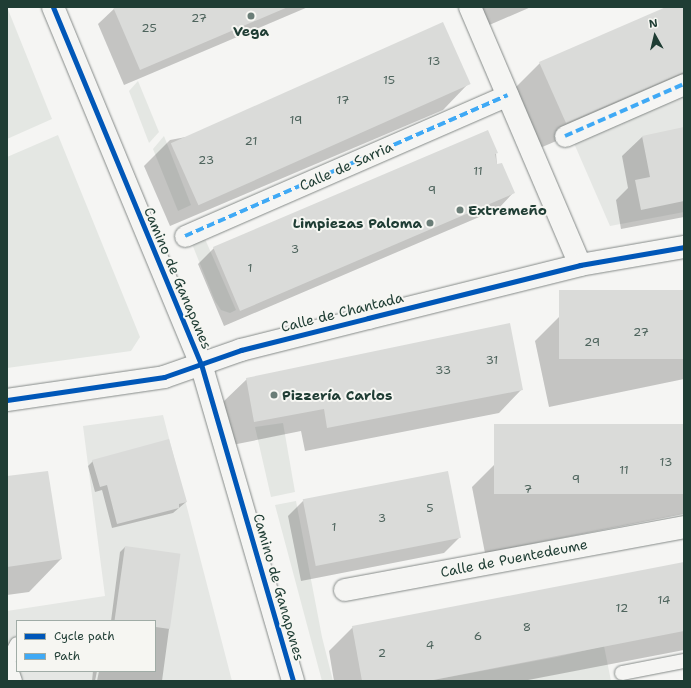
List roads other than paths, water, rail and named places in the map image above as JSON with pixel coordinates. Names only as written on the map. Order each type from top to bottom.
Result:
[{"type":"street","name":"Camino de Ganapanes","points":[[53,7],[201,364],[293,681]]},
{"type":"street","points":[[470,7],[580,266]]},
{"type":"street","points":[[565,136],[684,84]]},
{"type":"street","name":"Calle de Sarria","points":[[185,236],[508,95]]},
{"type":"street","name":"Calle de Chantada","points":[[7,400],[164,378],[241,350],[580,266],[684,247]]},
{"type":"street","name":"Calle de Puentedeume","points":[[344,590],[684,527]]},
{"type":"lane","points":[[15,681],[8,661],[16,646]]},
{"type":"lane","points":[[622,673],[684,661]]},
{"type":"place","name":"Vega","points":[[251,16]]},
{"type":"place","name":"Extremeño","points":[[460,210]]},
{"type":"place","name":"Limpiezas Paloma","points":[[430,223]]},
{"type":"place","name":"Pizzería Carlos","points":[[274,395]]}]
